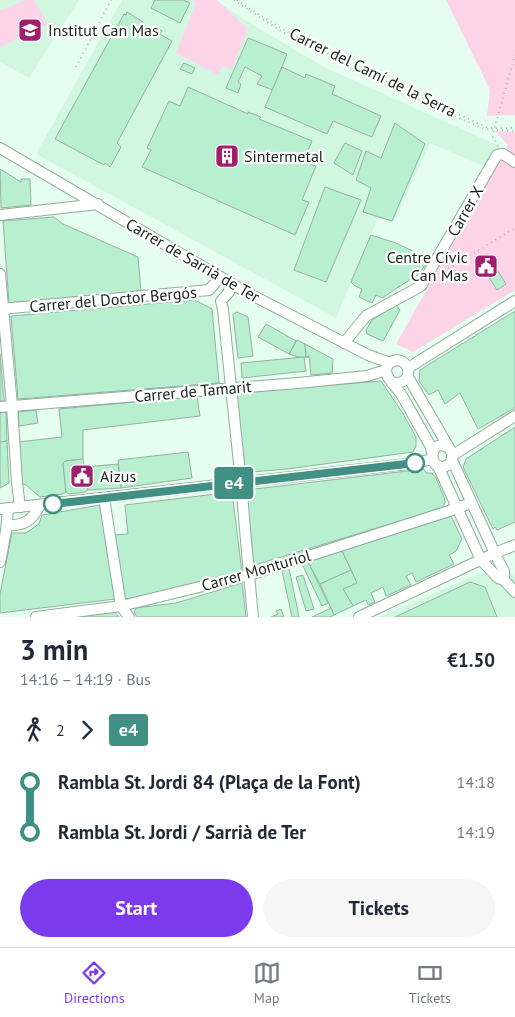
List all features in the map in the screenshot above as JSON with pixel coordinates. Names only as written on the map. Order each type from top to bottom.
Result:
[{"type":"street","name":"Carrer de Sarrià de Ter","points":[[0,148],[230,283],[388,366]]},
{"type":"street","points":[[500,154],[515,162]]},
{"type":"street","name":"Carrer X","points":[[344,343],[366,316],[421,286],[500,154]]},
{"type":"street","points":[[0,215],[98,204]]},
{"type":"street","points":[[0,274],[1,309],[12,406],[20,507]]},
{"type":"street","name":"Carrer del Doctor Bergós","points":[[1,309],[209,290],[220,277]]},
{"type":"street","points":[[230,283],[229,292],[221,301],[241,483],[248,575],[254,617]]},
{"type":"street","points":[[392,382],[404,381],[408,372],[515,301]]},
{"type":"street","points":[[504,580],[504,571],[471,503],[451,455],[408,372],[407,365],[400,360],[393,361],[388,366],[387,376],[400,392],[430,445],[434,459],[481,560],[515,592]]},
{"type":"street","name":"Carrer de Tamarit","points":[[0,407],[367,376],[388,366]]},
{"type":"street","points":[[434,459],[441,467],[448,465],[451,455],[515,416]]},
{"type":"street","points":[[434,459],[437,447],[440,446],[446,446],[451,455]]},
{"type":"street","points":[[0,562],[7,525],[4,509],[416,463],[434,459]]},
{"type":"street","points":[[104,498],[121,606],[129,617]]},
{"type":"street","name":"Carrer Monturiol","points":[[36,617],[121,606],[248,575],[471,503]]},
{"type":"street","points":[[7,525],[24,524],[42,505]]},
{"type":"street","points":[[495,553],[506,544],[515,540]]},
{"type":"street","points":[[359,617],[515,545]]},
{"type":"path","points":[[76,67],[111,0]]},
{"type":"path","points":[[235,0],[281,31],[345,66],[475,125],[484,128],[514,129],[515,124]]},
{"type":"path","points":[[500,154],[493,137],[494,129],[515,55]]},
{"type":"path","points":[[437,276],[515,228]]},
{"type":"shaded area","name":"Institut Can Mas","points":[[0,0],[79,0],[29,78],[0,62]]},
{"type":"shaded area","points":[[25,0],[34,0],[48,24],[0,47],[0,11]]},
{"type":"shaded area","points":[[122,0],[215,0],[324,67],[508,150],[495,171],[430,143],[394,222],[378,218],[336,318],[36,154]]},
{"type":"shaded area","points":[[192,0],[217,0],[248,29],[232,69],[223,66],[218,75],[176,53],[196,3]]},
{"type":"shaded area","points":[[446,0],[515,0],[515,115],[487,116],[490,90]]},
{"type":"shaded area","points":[[495,131],[515,132],[515,290],[413,352],[396,344],[508,145]]},
{"type":"shaded area","points":[[503,563],[515,577],[515,617],[379,617],[467,579]]},
{"type":"building","points":[[155,0],[183,0],[190,3],[180,23],[151,8]]},
{"type":"building","points":[[127,12],[143,22],[142,25],[156,32],[158,29],[162,31],[160,34],[172,41],[117,143],[121,147],[110,167],[55,139],[124,14],[126,15]]},
{"type":"building","points":[[248,38],[287,54],[273,90],[257,84],[262,76],[245,67],[238,82],[241,84],[238,93],[226,88]]},
{"type":"building","points":[[184,63],[195,68],[192,74],[180,69]]},
{"type":"building","points":[[282,67],[305,78],[306,74],[335,86],[332,94],[381,116],[372,137],[333,121],[327,134],[265,107]]},
{"type":"building","name":"Sintermetal","points":[[188,87],[248,114],[248,112],[261,117],[259,119],[312,141],[303,162],[316,166],[302,200],[309,202],[295,235],[142,167],[151,150],[147,148],[169,101],[180,106]]},
{"type":"building","points":[[395,123],[425,144],[392,221],[363,212],[371,188],[356,180],[366,151],[381,158]]},
{"type":"building","points":[[345,143],[362,151],[353,175],[334,163]]},
{"type":"building","points":[[0,169],[21,182],[21,179],[30,179],[31,205],[1,208]]},
{"type":"building","points":[[325,187],[361,200],[326,282],[294,270]]},
{"type":"building","points":[[54,217],[63,224],[138,257],[141,291],[9,303],[3,221]]},
{"type":"building","points":[[371,235],[396,243],[429,259],[420,273],[382,298],[376,295],[372,303],[359,297],[362,289],[351,282]]},
{"type":"building","points":[[487,254],[506,284],[497,290],[478,260]]},
{"type":"building","points":[[195,300],[212,309],[219,383],[18,399],[11,316]]},
{"type":"building","points":[[396,305],[400,310],[383,341],[367,334],[366,330],[372,320]]},
{"type":"building","points":[[515,311],[515,408],[478,429],[460,393],[445,404],[438,390],[429,395],[419,381],[420,370]]},
{"type":"building","points":[[237,312],[248,317],[253,356],[238,358],[233,314]]},
{"type":"building","points":[[266,324],[296,341],[289,354],[258,337]]},
{"type":"building","points":[[297,340],[305,344],[306,357],[289,354]]},
{"type":"building","points":[[305,344],[333,359],[332,373],[311,375],[309,356],[306,357]]},
{"type":"building","points":[[0,354],[4,401],[0,401]]},
{"type":"building","points":[[304,357],[306,371],[242,378],[241,363]]},
{"type":"building","points":[[381,381],[416,437],[416,446],[413,452],[244,473],[235,397],[238,393]]},
{"type":"building","points":[[197,396],[200,416],[83,430],[83,459],[65,461],[63,463],[66,492],[63,494],[40,497],[26,485],[20,483],[18,442],[62,437],[59,409]]},
{"type":"building","points":[[36,410],[38,423],[19,426],[18,412]]},
{"type":"building","points":[[6,412],[7,441],[0,442],[0,413]]},
{"type":"building","points":[[515,427],[515,522],[497,530],[495,527],[493,529],[463,467],[466,459]]},
{"type":"building","points":[[7,441],[9,483],[0,488],[0,442]]},
{"type":"building","points":[[188,452],[192,478],[121,488],[118,460]]},
{"type":"building","points":[[83,459],[88,490],[69,494],[66,492],[63,463],[65,461]]},
{"type":"building","points":[[118,464],[121,488],[88,490],[85,467]]},
{"type":"building","points":[[424,469],[426,473],[432,473],[436,478],[444,497],[443,507],[255,565],[252,557],[246,490]]},
{"type":"building","points":[[232,492],[242,572],[151,596],[124,599],[115,535],[128,534],[125,505]]},
{"type":"building","points":[[100,505],[115,599],[0,613],[0,594],[12,533],[26,533],[39,524],[42,515]]},
{"type":"building","points":[[451,516],[462,539],[456,551],[449,555],[454,564],[416,582],[412,573],[406,576],[411,585],[386,596],[383,587],[371,593],[375,602],[368,605],[366,600],[353,606],[343,589],[357,583],[342,551]]},
{"type":"building","points":[[342,551],[351,570],[320,584],[308,562]]},
{"type":"building","points":[[308,562],[328,603],[322,606],[302,564]]},
{"type":"building","points":[[289,568],[299,617],[292,617],[282,571]]},
{"type":"building","points":[[351,570],[357,583],[343,589],[353,606],[334,615],[320,584]]},
{"type":"building","points":[[303,575],[314,609],[306,611],[296,577]]},
{"type":"building","points":[[470,582],[485,587],[497,617],[395,617]]},
{"type":"building","points":[[242,583],[246,617],[137,617],[134,612],[136,608],[176,603]]},
{"type":"building","points":[[331,608],[334,615],[330,617],[312,617]]},
{"type":"building","points":[[281,609],[284,617],[271,617],[278,614],[276,611]]},
{"type":"building","points":[[115,612],[119,617],[71,617]]},
{"type":"bus line","name":"e4","points":[[53,504],[415,463]]},
{"type":"place","name":"Institut Can Mas","points":[[30,30]]},
{"type":"place","name":"Sintermetal","points":[[227,156]]},
{"type":"place","name":"Centre Cívic Can Mas","points":[[486,266]]},
{"type":"place","name":"Aizus","points":[[82,476]]}]
